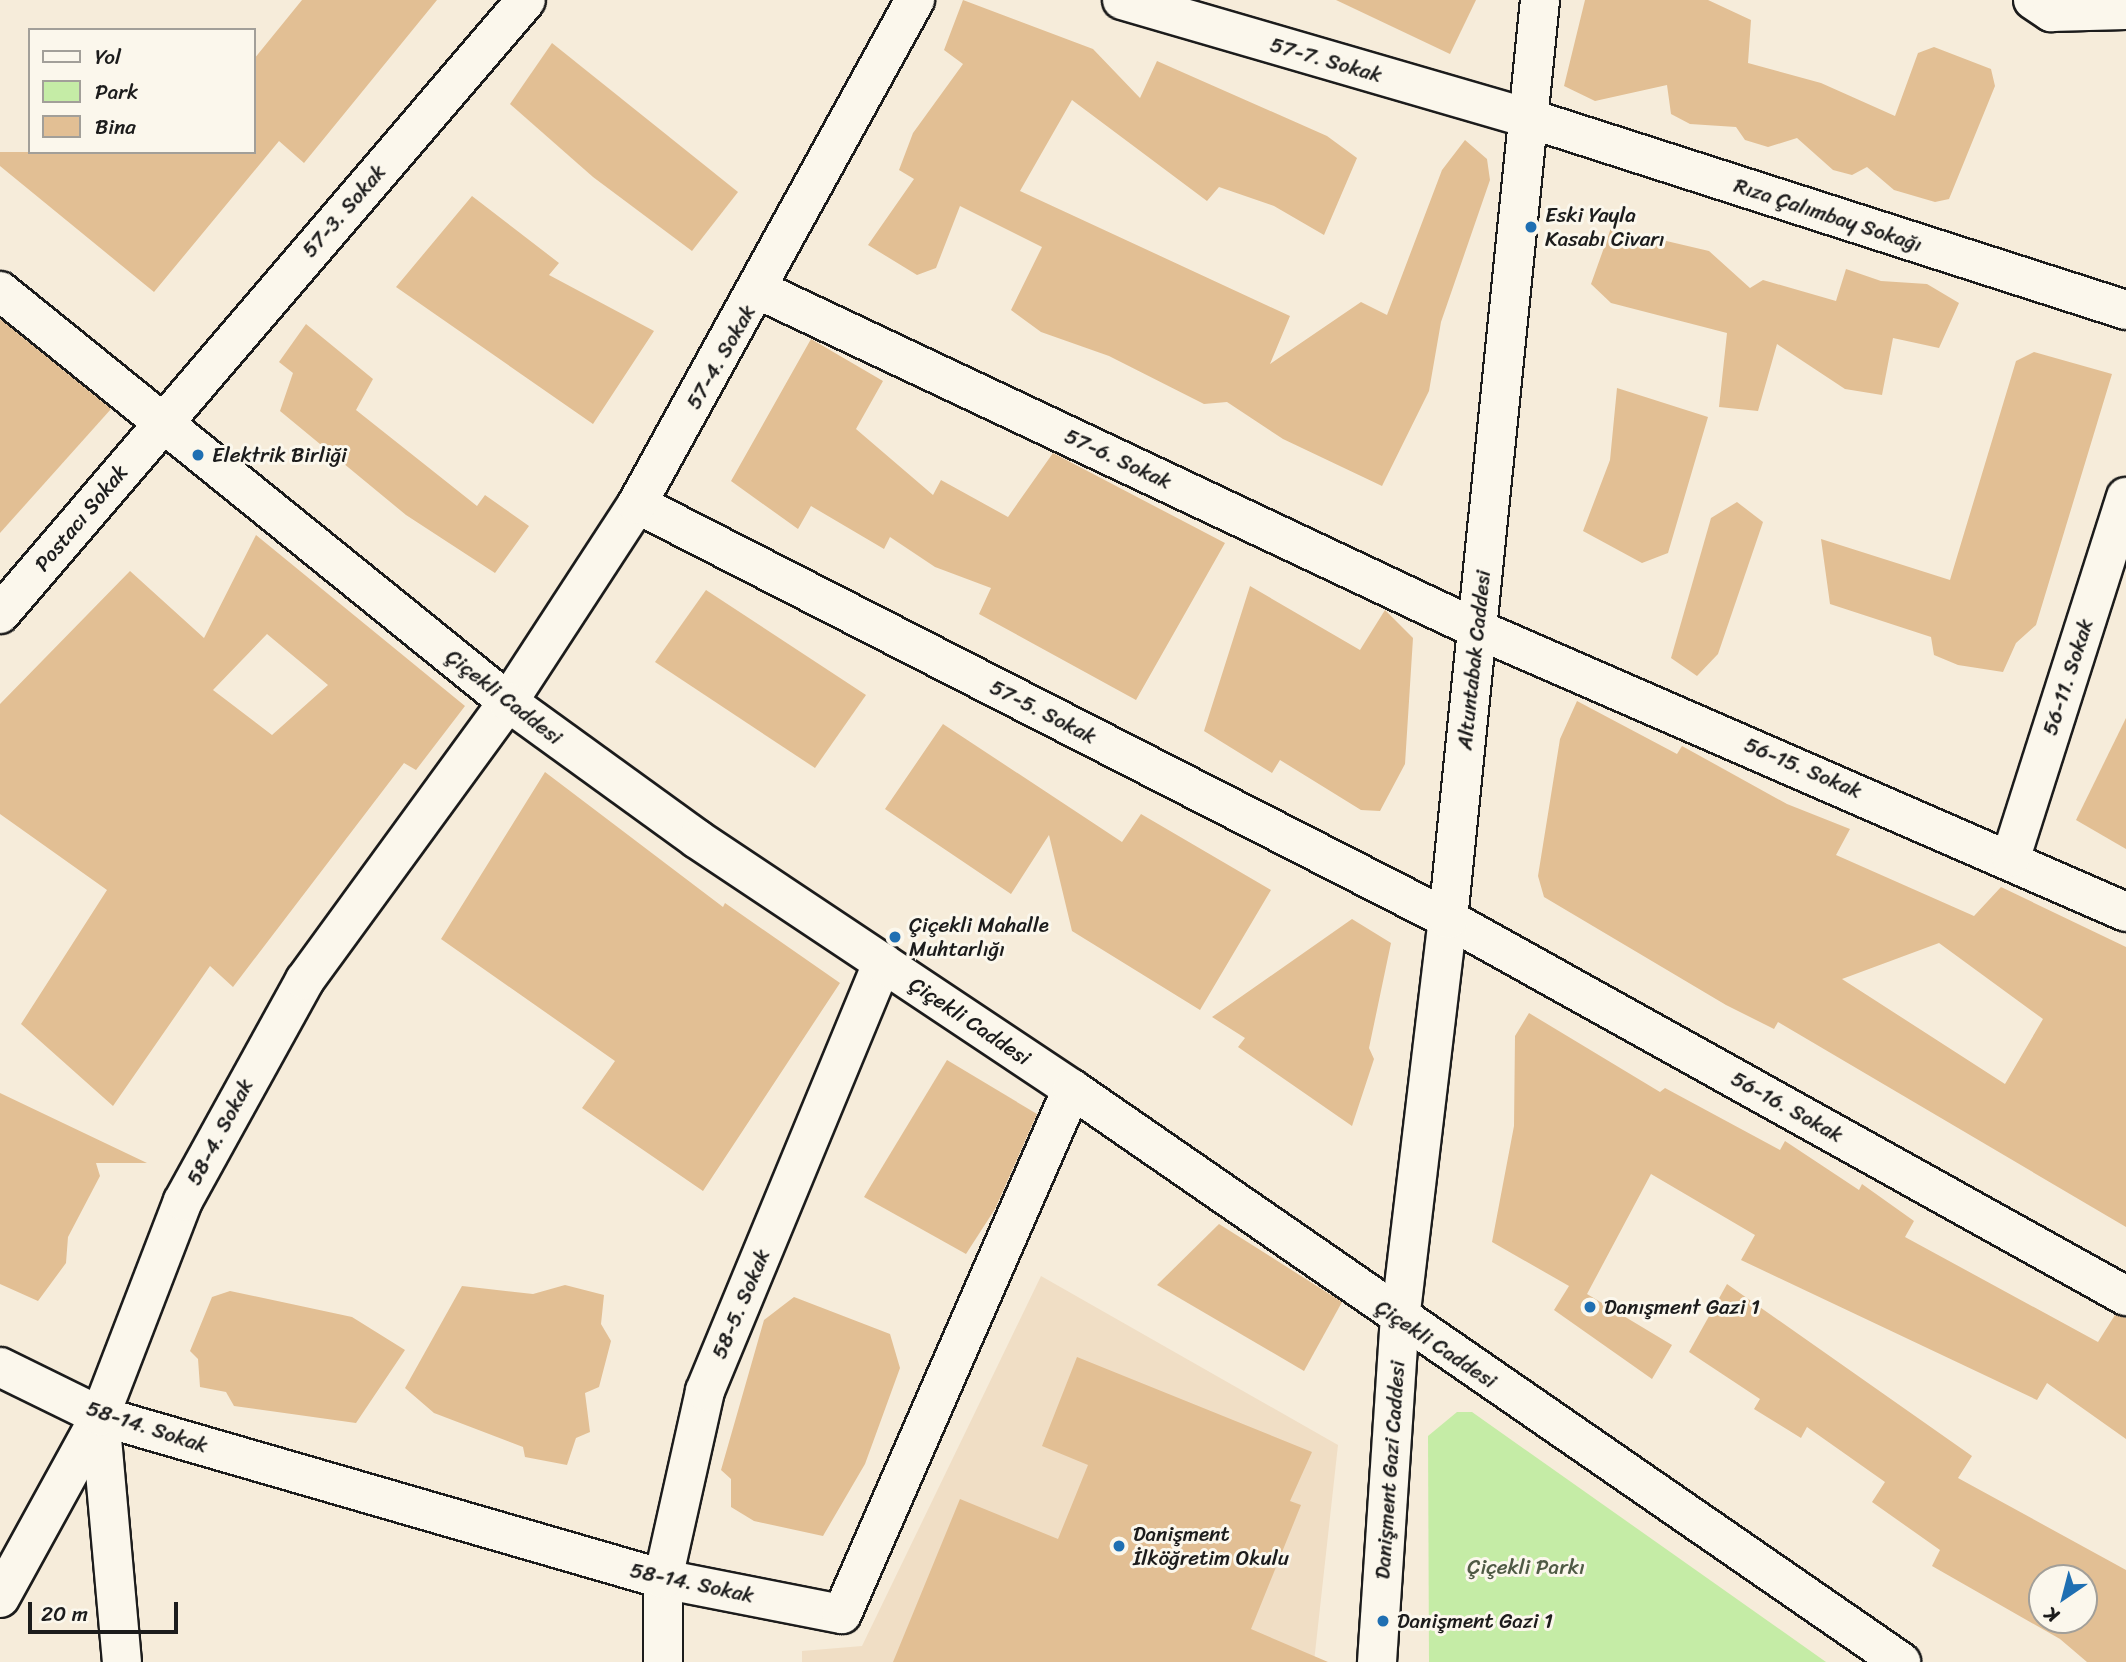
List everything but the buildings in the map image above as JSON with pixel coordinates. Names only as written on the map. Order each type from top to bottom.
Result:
[{"type":"street","name":"57-3. Sokak","points":[[163,422],[526,0]]},
{"type":"street","name":"57-4. Sokak","points":[[508,702],[637,504],[760,290],[915,0]]},
{"type":"street","name":"57-7. Sokak","points":[[1122,0],[1531,119]]},
{"type":"street","name":"Altuntabak Caddesi","points":[[1400,1320],[1448,919],[1531,119],[1540,0]]},
{"type":"street","points":[[2049,3],[2126,10]]},
{"type":"street","name":"Rıza Çalımbay Sokağı","points":[[1531,119],[2126,310]]},
{"type":"street","name":"57-6. Sokak","points":[[760,290],[1477,629]]},
{"type":"street","name":"Çiçekli Caddesi","points":[[0,291],[508,702],[883,962],[1072,1089],[1400,1320],[1901,1662]]},
{"type":"street","name":"Postacı Sokak","points":[[0,614],[163,422]]},
{"type":"street","name":"56-11. Sokak","points":[[2011,857],[2126,496]]},
{"type":"street","name":"57-5. Sokak","points":[[637,504],[1448,919]]},
{"type":"street","name":"56-15. Sokak","points":[[1477,629],[2011,857],[2126,912]]},
{"type":"street","name":"58-4. Sokak","points":[[0,1598],[100,1416],[183,1202],[230,1110],[305,980],[508,702]]},
{"type":"street","name":"56-16. Sokak","points":[[1448,919],[2126,1296]]},
{"type":"street","name":"58-5. Sokak","points":[[663,1662],[663,1579],[705,1391],[883,962]]},
{"type":"street","name":"58-14. Sokak","points":[[0,1367],[100,1416],[663,1579],[842,1614],[1072,1089]]},
{"type":"street","name":"Danişment Gazi Caddesi","points":[[1377,1662],[1400,1320]]},
{"type":"street","points":[[100,1416],[122,1662]]},
{"type":"shaded area","name":"Danişment İlköğretim Okulu","points":[[1041,1276],[1338,1445],[1314,1662],[802,1662],[802,1651],[862,1646]]},
{"type":"green space","name":"Çiçekli Parkı","points":[[1457,1412],[1472,1412],[1826,1662],[1429,1662],[1428,1436]]},
{"type":"place","name":"Eski Yayla Kasabı Civarı","points":[[1531,227]]},
{"type":"place","name":"Elektrik Birliği","points":[[198,455]]},
{"type":"place","name":"Çiçekli Mahalle Muhtarlığı","points":[[895,937]]},
{"type":"place","name":"Danışment Gazi 1","points":[[1590,1307]]},
{"type":"place","name":"Danişment İlköğretim Okulu","points":[[1119,1546]]},
{"type":"place","name":"Danişment Gazi 1","points":[[1383,1621]]}]
